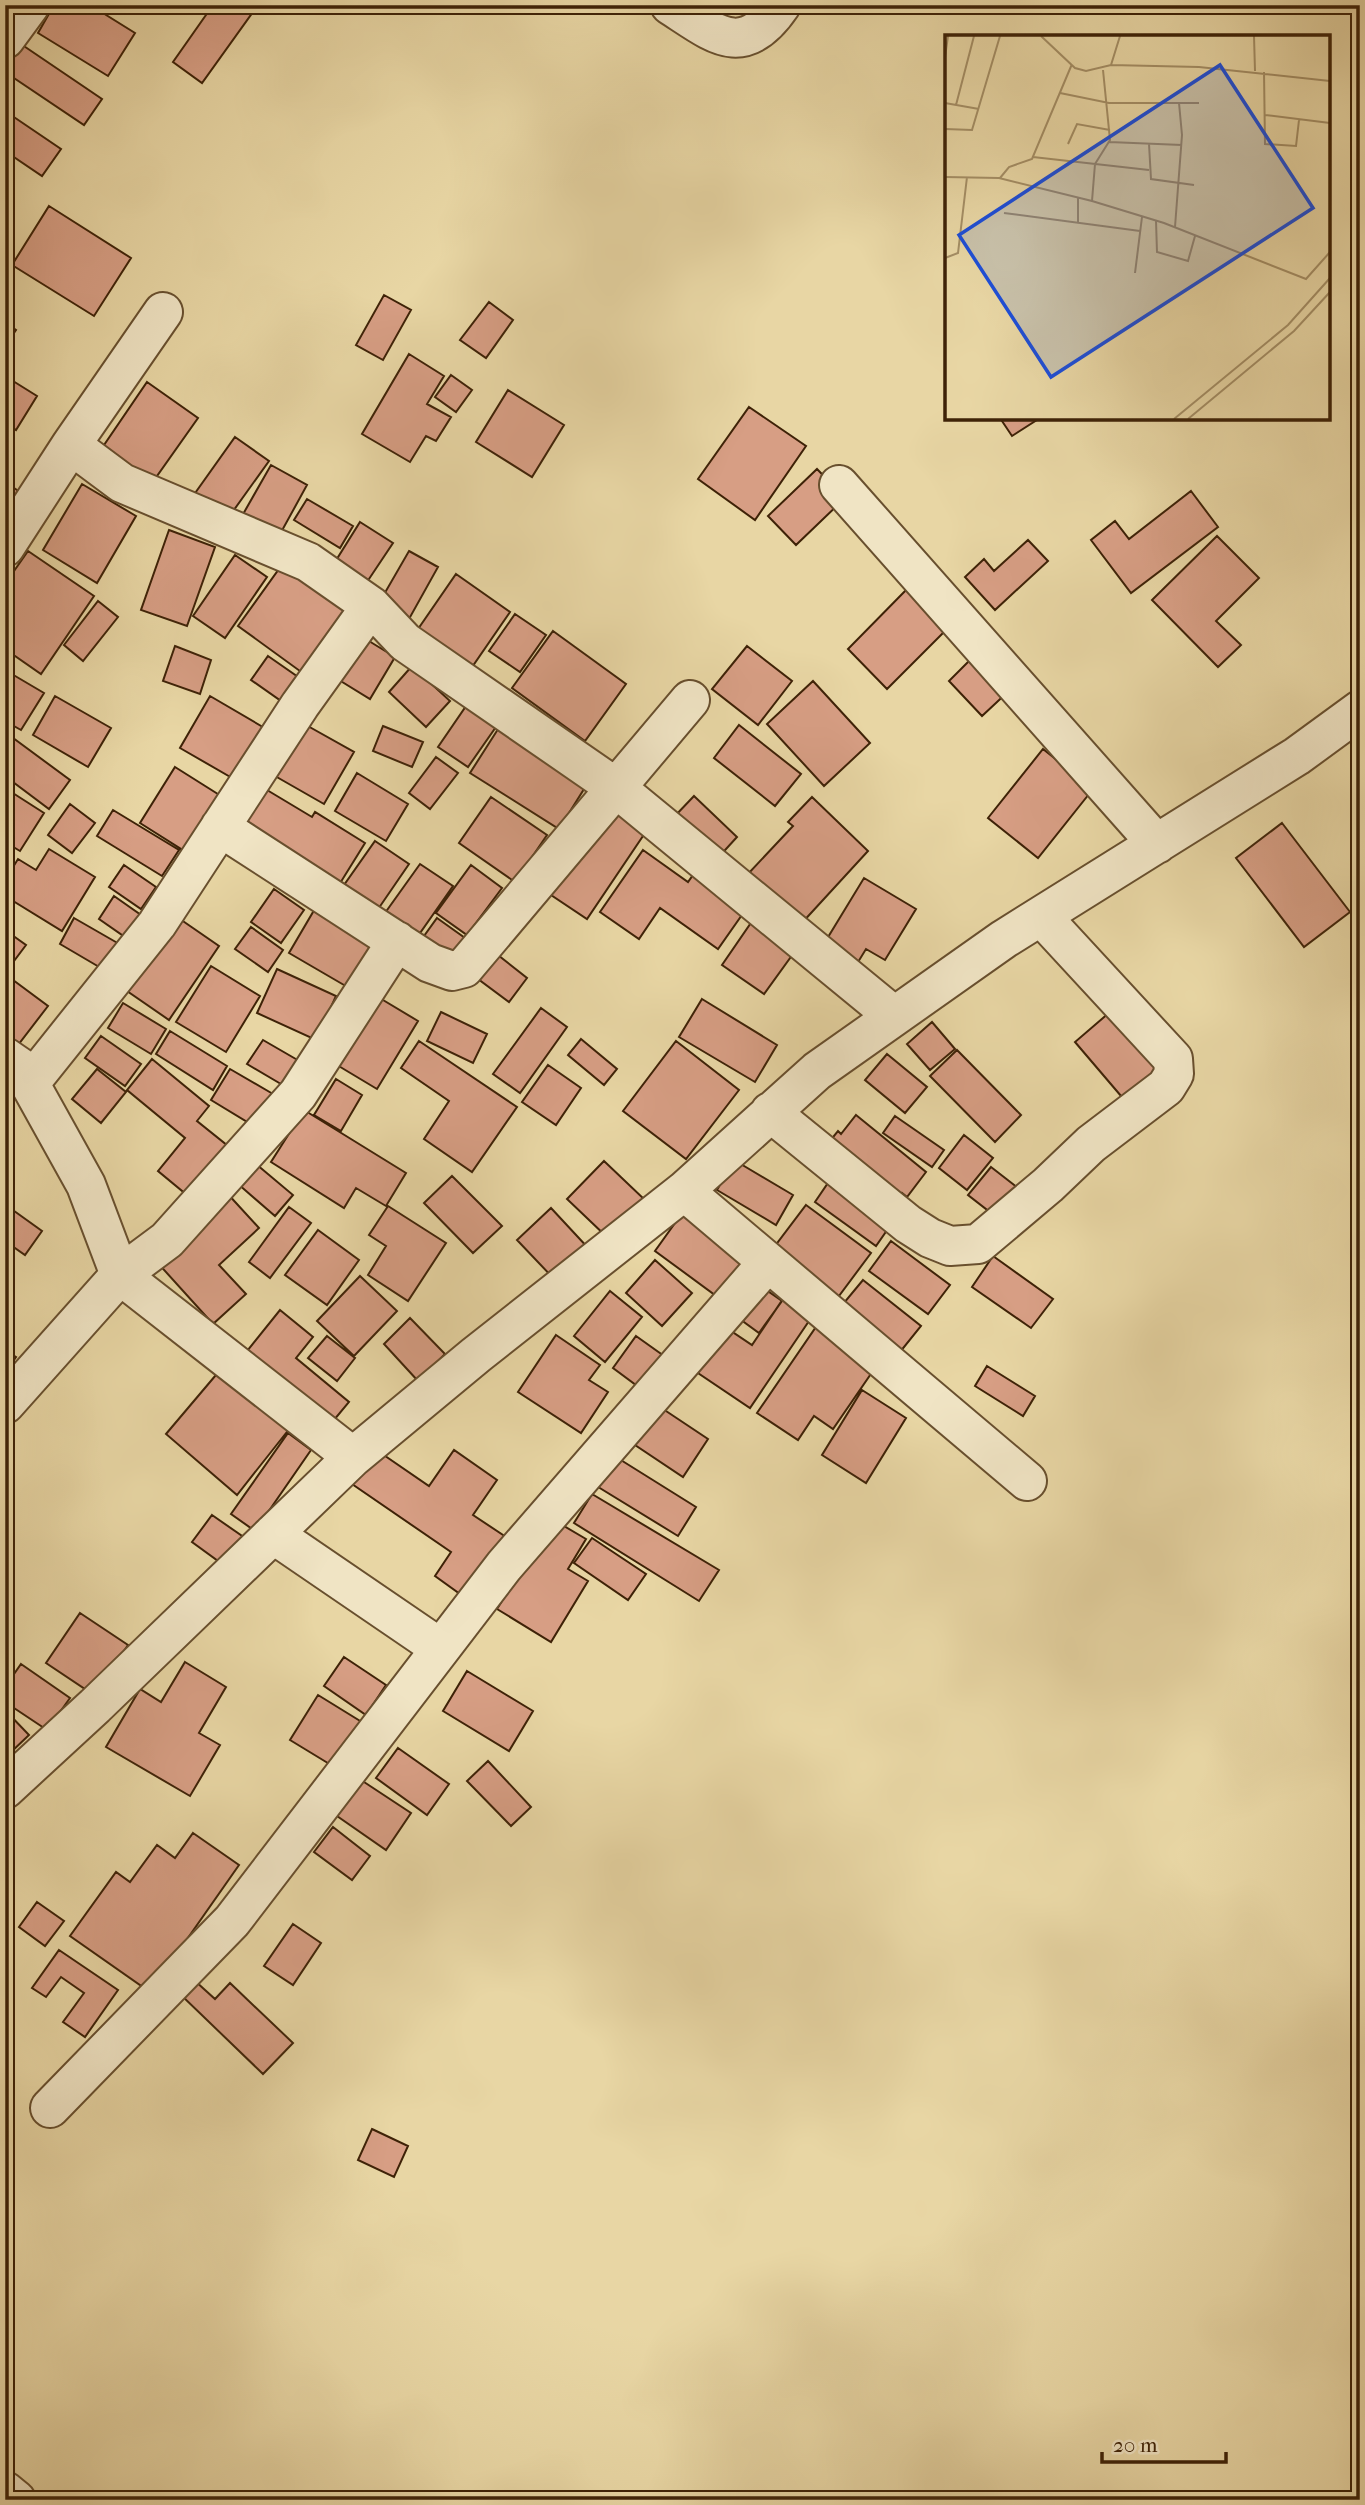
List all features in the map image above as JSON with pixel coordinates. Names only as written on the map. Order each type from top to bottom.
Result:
[{"type":"street","points":[[5,39],[30,5]]},
{"type":"street","points":[[670,5],[703,27],[727,38],[752,36],[782,5]]},
{"type":"street","points":[[5,547],[71,445],[163,312]]},
{"type":"street","points":[[71,445],[122,483],[308,562],[371,606],[405,642],[615,787],[894,1016]]},
{"type":"street","points":[[839,485],[1157,844]]},
{"type":"street","points":[[353,1457],[120,1275],[86,1185],[17,1070],[157,924],[300,705],[371,606]]},
{"type":"street","points":[[220,827],[430,963],[452,971],[464,968],[690,700]]},
{"type":"street","points":[[5,1788],[95,1706],[353,1457],[476,1355],[684,1191],[817,1071],[1004,939],[1297,756],[1360,710]]},
{"type":"street","points":[[770,1112],[908,1224],[930,1238],[950,1246],[978,1244],[1048,1185],[1091,1144],[1166,1087],[1174,1074],[1173,1059],[1041,916]]},
{"type":"street","points":[[5,1404],[120,1275],[167,1240],[298,1094],[397,941]]},
{"type":"street","points":[[684,1191],[1027,1481]]},
{"type":"street","points":[[50,2108],[232,1921],[503,1566],[768,1262]]},
{"type":"street","points":[[273,1534],[440,1648]]},
{"type":"street","points":[[5,2491],[16,2500]]},
{"type":"building","points":[[54,5],[90,5],[135,33],[108,76],[38,33]]},
{"type":"building","points":[[213,5],[258,5],[202,83],[173,62]]},
{"type":"building","points":[[12,38],[102,99],[84,125],[5,72],[5,49]]},
{"type":"building","points":[[5,111],[61,149],[42,176],[5,151]]},
{"type":"building","points":[[49,206],[131,258],[94,316],[12,265]]},
{"type":"building","points":[[384,295],[411,310],[383,360],[356,345]]},
{"type":"building","points":[[489,302],[513,320],[486,358],[460,340]]},
{"type":"building","points":[[5,322],[16,330],[5,346]]},
{"type":"building","points":[[409,354],[444,376],[427,404],[451,417],[436,441],[426,436],[410,462],[362,434]]},
{"type":"building","points":[[451,375],[472,390],[456,412],[435,397]]},
{"type":"building","points":[[5,376],[37,396],[16,430],[5,423]]},
{"type":"building","points":[[147,382],[198,418],[152,483],[102,448]]},
{"type":"building","points":[[508,390],[564,425],[532,477],[476,442]]},
{"type":"building","points":[[749,407],[806,446],[755,520],[698,479]]},
{"type":"building","points":[[1001,420],[1037,420],[1012,436]]},
{"type":"building","points":[[235,437],[269,461],[226,521],[193,496]]},
{"type":"building","points":[[271,465],[307,485],[279,536],[242,516]]},
{"type":"building","points":[[817,469],[845,498],[796,545],[768,516]]},
{"type":"building","points":[[5,482],[26,496],[5,526]]},
{"type":"building","points":[[82,484],[136,516],[97,583],[43,550]]},
{"type":"building","points":[[1191,491],[1218,527],[1131,593],[1091,540],[1115,521],[1129,539]]},
{"type":"building","points":[[307,499],[353,526],[340,548],[294,520]]},
{"type":"building","points":[[360,522],[393,543],[367,582],[335,562]]},
{"type":"building","points":[[169,530],[215,547],[187,626],[141,610]]},
{"type":"building","points":[[1217,536],[1259,578],[1216,621],[1241,645],[1218,667],[1152,600]]},
{"type":"building","points":[[1028,540],[1048,561],[995,610],[965,577],[984,559],[994,571]]},
{"type":"building","points":[[28,551],[94,596],[41,674],[5,649],[5,584]]},
{"type":"building","points":[[409,551],[438,567],[409,619],[379,603]]},
{"type":"building","points":[[235,555],[267,577],[225,638],[193,616]]},
{"type":"building","points":[[284,562],[353,612],[304,674],[238,626]]},
{"type":"building","points":[[456,574],[510,612],[470,670],[416,632]]},
{"type":"building","points":[[910,586],[950,626],[887,689],[848,649]]},
{"type":"building","points":[[98,601],[118,617],[83,661],[64,645]]},
{"type":"building","points":[[515,614],[546,635],[520,672],[489,651]]},
{"type":"building","points":[[553,631],[626,684],[585,741],[512,688]]},
{"type":"building","points":[[364,638],[395,657],[370,699],[339,680]]},
{"type":"building","points":[[175,646],[211,660],[200,694],[163,681]]},
{"type":"building","points":[[747,646],[792,681],[758,725],[712,689]]},
{"type":"building","points":[[978,652],[1012,688],[982,716],[949,681]]},
{"type":"building","points":[[268,656],[301,679],[284,703],[251,680]]},
{"type":"building","points":[[412,666],[450,701],[426,727],[389,692]]},
{"type":"building","points":[[5,670],[44,693],[21,730],[5,721]]},
{"type":"building","points":[[813,681],[870,743],[824,786],[767,724]]},
{"type":"building","points":[[475,693],[505,714],[468,767],[438,747]]},
{"type":"building","points":[[55,696],[111,728],[88,767],[33,735]]},
{"type":"building","points":[[210,696],[268,730],[239,782],[180,748]]},
{"type":"building","points":[[306,725],[354,752],[324,804],[275,776]]},
{"type":"building","points":[[739,725],[801,774],[775,806],[714,758]]},
{"type":"building","points":[[383,726],[423,742],[412,767],[373,751]]},
{"type":"building","points":[[500,726],[589,781],[559,829],[470,773]]},
{"type":"building","points":[[5,732],[70,780],[49,809],[5,776]]},
{"type":"building","points":[[1043,749],[1093,789],[1038,858],[988,818]]},
{"type":"building","points":[[436,757],[458,773],[430,809],[409,793]]},
{"type":"building","points":[[175,767],[221,796],[186,852],[140,823]]},
{"type":"building","points":[[357,773],[408,804],[386,841],[335,811]]},
{"type":"building","points":[[257,784],[312,817],[315,812],[365,843],[334,893],[230,829]]},
{"type":"building","points":[[5,788],[44,813],[20,851],[5,842]]},
{"type":"building","points":[[694,796],[737,837],[716,860],[673,818]]},
{"type":"building","points":[[491,797],[547,835],[515,882],[459,843]]},
{"type":"building","points":[[812,797],[868,851],[800,925],[747,875],[793,826],[788,822]]},
{"type":"building","points":[[605,801],[647,830],[587,919],[545,891]]},
{"type":"building","points":[[70,804],[95,823],[72,853],[48,835]]},
{"type":"building","points":[[113,810],[179,850],[162,876],[97,836]]},
{"type":"building","points":[[1282,823],[1350,912],[1304,947],[1236,858]]},
{"type":"building","points":[[375,841],[409,864],[372,918],[337,895]]},
{"type":"building","points":[[49,849],[95,877],[62,931],[5,896],[5,880],[18,859],[36,870]]},
{"type":"building","points":[[643,850],[688,882],[700,865],[751,902],[718,949],[660,908],[639,939],[600,912]]},
{"type":"building","points":[[420,864],[453,886],[413,943],[380,920]]},
{"type":"building","points":[[124,865],[156,887],[141,909],[109,887]]},
{"type":"building","points":[[471,865],[502,888],[467,935],[436,913]]},
{"type":"building","points":[[864,878],[916,909],[885,960],[866,949],[852,972],[819,952]]},
{"type":"building","points":[[274,889],[304,910],[281,943],[251,922]]},
{"type":"building","points":[[114,896],[141,915],[125,937],[99,919]]},
{"type":"building","points":[[316,907],[383,947],[356,992],[289,953]]},
{"type":"building","points":[[177,917],[219,946],[169,1020],[127,991]]},
{"type":"building","points":[[755,917],[798,947],[764,994],[722,965]]},
{"type":"building","points":[[74,918],[121,945],[106,971],[60,944]]},
{"type":"building","points":[[437,918],[465,938],[447,963],[419,943]]},
{"type":"building","points":[[251,927],[283,950],[268,972],[235,949]]},
{"type":"building","points":[[5,930],[26,945],[5,973]]},
{"type":"building","points":[[489,948],[527,978],[509,1002],[470,973]]},
{"type":"building","points":[[211,966],[260,996],[226,1052],[176,1022]]},
{"type":"building","points":[[277,969],[336,996],[316,1040],[257,1013]]},
{"type":"building","points":[[9,977],[48,1006],[18,1045],[5,1035],[5,981]]},
{"type":"building","points":[[378,997],[418,1021],[377,1089],[337,1065]]},
{"type":"building","points":[[702,999],[777,1045],[755,1082],[679,1037]]},
{"type":"building","points":[[123,1003],[166,1029],[151,1054],[108,1028]]},
{"type":"building","points":[[541,1008],[567,1027],[520,1093],[493,1074]]},
{"type":"building","points":[[441,1012],[487,1034],[473,1063],[427,1041]]},
{"type":"building","points":[[1110,1012],[1161,1073],[1127,1103],[1075,1042]]},
{"type":"building","points":[[932,1022],[955,1049],[930,1070],[907,1044]]},
{"type":"building","points":[[170,1031],[227,1066],[213,1090],[156,1054]]},
{"type":"building","points":[[101,1036],[141,1064],[125,1086],[85,1058]]},
{"type":"building","points":[[581,1039],[617,1069],[604,1085],[568,1055]]},
{"type":"building","points":[[263,1040],[301,1062],[286,1087],[247,1064]]},
{"type":"building","points":[[419,1041],[517,1107],[472,1172],[424,1139],[449,1101],[401,1068]]},
{"type":"building","points":[[676,1041],[739,1090],[686,1159],[623,1111]]},
{"type":"building","points":[[957,1050],[1021,1115],[995,1142],[930,1076]]},
{"type":"building","points":[[887,1054],[927,1087],[905,1113],[865,1080]]},
{"type":"building","points":[[152,1059],[209,1106],[197,1121],[228,1146],[187,1195],[158,1171],[185,1138],[127,1090]]},
{"type":"building","points":[[548,1065],[581,1088],[556,1125],[522,1102]]},
{"type":"building","points":[[97,1069],[126,1092],[101,1123],[72,1099]]},
{"type":"building","points":[[230,1069],[273,1094],[254,1126],[211,1100]]},
{"type":"building","points":[[336,1079],[362,1095],[341,1131],[314,1115]]},
{"type":"building","points":[[304,1110],[406,1173],[386,1206],[356,1188],[344,1208],[271,1162]]},
{"type":"building","points":[[856,1115],[926,1172],[907,1197],[902,1193],[893,1205],[824,1148],[838,1131],[841,1134]]},
{"type":"building","points":[[895,1116],[944,1150],[932,1167],[883,1133]]},
{"type":"building","points":[[964,1135],[993,1158],[967,1190],[939,1168]]},
{"type":"building","points":[[734,1160],[793,1195],[776,1225],[717,1190]]},
{"type":"building","points":[[604,1161],[645,1200],[609,1239],[567,1199]]},
{"type":"building","points":[[256,1164],[293,1195],[275,1216],[238,1184]]},
{"type":"building","points":[[991,1167],[1018,1188],[995,1216],[968,1195]]},
{"type":"building","points":[[452,1176],[502,1226],[473,1253],[424,1203]]},
{"type":"building","points":[[830,1180],[892,1223],[876,1246],[815,1202]]},
{"type":"building","points":[[226,1192],[259,1228],[219,1265],[246,1294],[213,1324],[156,1261]]},
{"type":"building","points":[[688,1205],[753,1252],[719,1298],[655,1251]]},
{"type":"building","points":[[806,1205],[871,1253],[833,1304],[775,1246]]},
{"type":"building","points":[[388,1206],[446,1243],[408,1301],[368,1275],[386,1246],[369,1235]]},
{"type":"building","points":[[289,1207],[311,1223],[270,1278],[249,1262]]},
{"type":"building","points":[[10,1208],[42,1231],[25,1255],[5,1241],[5,1215]]},
{"type":"building","points":[[551,1208],[590,1250],[556,1281],[517,1240]]},
{"type":"building","points":[[318,1230],[359,1260],[327,1305],[285,1275]]},
{"type":"building","points":[[891,1241],[950,1285],[928,1314],[869,1271]]},
{"type":"building","points":[[993,1256],[1053,1299],[1031,1328],[972,1287]]},
{"type":"building","points":[[655,1260],[692,1293],[662,1326],[626,1293]]},
{"type":"building","points":[[360,1276],[397,1311],[354,1356],[317,1321]]},
{"type":"building","points":[[863,1280],[921,1326],[896,1357],[838,1310]]},
{"type":"building","points":[[755,1282],[782,1301],[759,1333],[733,1314]]},
{"type":"building","points":[[610,1291],[642,1317],[605,1362],[574,1336]]},
{"type":"building","points":[[783,1299],[811,1318],[750,1408],[689,1367],[719,1323],[752,1345]]},
{"type":"building","points":[[280,1310],[313,1337],[296,1358],[349,1402],[329,1426],[243,1356]]},
{"type":"building","points":[[410,1318],[445,1354],[418,1381],[384,1344]]},
{"type":"building","points":[[818,1324],[877,1365],[833,1429],[814,1416],[798,1440],[757,1413]]},
{"type":"building","points":[[556,1335],[600,1365],[589,1380],[608,1392],[581,1433],[518,1392]]},
{"type":"building","points":[[327,1336],[355,1358],[337,1381],[308,1358]]},
{"type":"building","points":[[636,1336],[664,1356],[640,1388],[613,1368]]},
{"type":"building","points":[[5,1350],[16,1357],[5,1373]]},
{"type":"building","points":[[987,1366],[1035,1396],[1023,1416],[975,1386]]},
{"type":"building","points":[[221,1369],[290,1428],[237,1495],[166,1434]]},
{"type":"building","points":[[862,1390],[906,1418],[866,1483],[822,1455]]},
{"type":"building","points":[[651,1401],[708,1439],[683,1477],[626,1439]]},
{"type":"building","points":[[288,1433],[311,1450],[255,1531],[231,1514]]},
{"type":"building","points":[[375,1449],[429,1486],[454,1450],[497,1480],[473,1515],[509,1539],[467,1599],[435,1576],[451,1552],[352,1484]]},
{"type":"building","points":[[608,1452],[696,1507],[678,1536],[590,1482]]},
{"type":"building","points":[[592,1494],[719,1570],[699,1601],[574,1523]]},
{"type":"building","points":[[212,1515],[245,1538],[225,1566],[192,1542]]},
{"type":"building","points":[[552,1519],[586,1539],[568,1569],[588,1581],[551,1642],[497,1609]]},
{"type":"building","points":[[592,1538],[646,1574],[628,1600],[574,1563]]},
{"type":"building","points":[[80,1613],[128,1645],[94,1695],[46,1663]]},
{"type":"building","points":[[344,1657],[386,1685],[366,1715],[324,1686]]},
{"type":"building","points":[[185,1662],[226,1687],[199,1733],[220,1745],[190,1796],[106,1747],[140,1689],[161,1702]]},
{"type":"building","points":[[21,1664],[70,1698],[47,1730],[5,1702],[5,1687]]},
{"type":"building","points":[[467,1671],[533,1711],[509,1751],[443,1711]]},
{"type":"building","points":[[318,1695],[365,1724],[336,1768],[290,1740]]},
{"type":"building","points":[[5,1710],[29,1735],[9,1754],[5,1750]]},
{"type":"building","points":[[398,1748],[449,1784],[427,1815],[376,1778]]},
{"type":"building","points":[[488,1761],[531,1807],[511,1826],[467,1781]]},
{"type":"building","points":[[361,1780],[411,1813],[386,1850],[337,1816]]},
{"type":"building","points":[[333,1827],[370,1856],[352,1880],[314,1852]]},
{"type":"building","points":[[193,1833],[239,1865],[150,1992],[70,1936],[116,1872],[130,1882],[157,1845],[175,1858]]},
{"type":"building","points":[[37,1902],[64,1921],[45,1946],[19,1927]]},
{"type":"building","points":[[293,1924],[321,1943],[293,1985],[264,1966]]},
{"type":"building","points":[[59,1950],[118,1990],[85,2037],[63,2022],[84,1993],[61,1977],[46,1997],[32,1988]]},
{"type":"building","points":[[194,1980],[215,1999],[230,1983],[293,2043],[263,2074],[180,1994]]},
{"type":"building","points":[[372,2129],[408,2146],[394,2177],[358,2160]]}]
